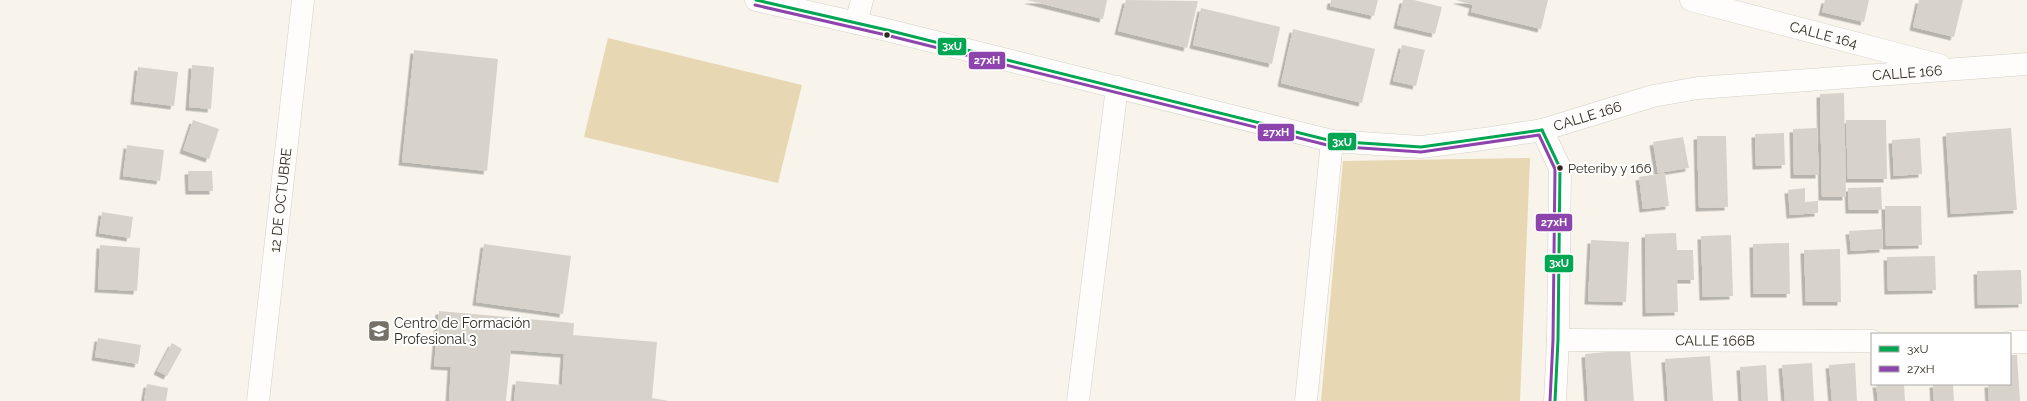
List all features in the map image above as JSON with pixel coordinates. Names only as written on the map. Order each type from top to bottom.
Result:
[{"type":"street","name":"12 DE OCTUBRE","points":[[258,401],[302,0]]},
{"type":"street","name":"CALLE 166","points":[[756,0],[856,23],[1332,141],[1421,146],[1542,130],[1653,96],[1698,88],[2027,64]]},
{"type":"street","points":[[856,23],[862,0]]},
{"type":"street","name":"CALLE 164","points":[[1691,0],[1956,69]]},
{"type":"street","points":[[1078,401],[1117,87]]},
{"type":"street","points":[[1542,130],[1560,168],[1558,340],[1555,401]]},
{"type":"street","points":[[1306,401],[1332,141]]},
{"type":"street","name":"CALLE 166B","points":[[1558,340],[1871,341]]},
{"type":"street","points":[[2011,342],[2027,342]]},
{"type":"shaded area","points":[[608,38],[802,85],[778,183],[584,137]]},
{"type":"shaded area","points":[[1530,158],[1520,401],[1321,401],[1343,161]]},
{"type":"building","points":[[1027,0],[1107,0],[1103,19]]},
{"type":"building","points":[[1126,0],[1198,1],[1187,48],[1118,31]]},
{"type":"building","points":[[1331,0],[1378,0],[1374,16],[1330,6]]},
{"type":"building","points":[[1403,0],[1414,0],[1442,7],[1435,34],[1397,25]]},
{"type":"building","points":[[1456,0],[1548,0],[1541,29],[1471,12],[1473,5]]},
{"type":"building","points":[[1825,0],[1869,0],[1864,22],[1822,12]]},
{"type":"building","points":[[1919,0],[1963,0],[1954,37],[1913,27]]},
{"type":"building","points":[[1201,8],[1280,27],[1272,64],[1193,45]]},
{"type":"building","points":[[1293,29],[1375,49],[1362,103],[1281,83]]},
{"type":"building","points":[[1402,45],[1425,50],[1416,86],[1393,81]]},
{"type":"building","points":[[414,50],[498,59],[487,171],[402,162]]},
{"type":"building","points":[[192,65],[214,67],[211,109],[189,107]]},
{"type":"building","points":[[138,67],[178,72],[174,106],[134,101]]},
{"type":"building","points":[[1844,93],[1846,197],[1822,197],[1820,94]]},
{"type":"building","points":[[193,120],[219,129],[209,159],[183,150]]},
{"type":"building","points":[[1846,120],[1886,120],[1887,179],[1848,179]]},
{"type":"building","points":[[1817,128],[1819,175],[1794,175],[1793,129]]},
{"type":"building","points":[[2011,128],[2017,210],[1951,214],[1946,133]]},
{"type":"building","points":[[1784,133],[1785,165],[1756,166],[1755,134]]},
{"type":"building","points":[[1697,136],[1726,136],[1728,207],[1699,208]]},
{"type":"building","points":[[1683,137],[1689,168],[1658,173],[1653,142]]},
{"type":"building","points":[[1920,138],[1922,174],[1894,176],[1892,140]]},
{"type":"building","points":[[127,145],[164,150],[160,181],[123,176]]},
{"type":"building","points":[[188,171],[212,171],[213,191],[189,191]]},
{"type":"building","points":[[1665,173],[1669,206],[1643,209],[1639,177]]},
{"type":"building","points":[[1881,187],[1882,210],[1849,210],[1848,188]]},
{"type":"building","points":[[1805,188],[1805,202],[1818,201],[1818,213],[1790,215],[1788,190]]},
{"type":"building","points":[[1885,206],[1921,206],[1922,245],[1886,246]]},
{"type":"building","points":[[102,212],[133,217],[130,238],[99,233]]},
{"type":"building","points":[[1882,229],[1883,249],[1851,251],[1849,231]]},
{"type":"building","points":[[1676,233],[1677,250],[1693,250],[1694,280],[1677,280],[1678,312],[1646,313],[1645,234]]},
{"type":"building","points":[[1731,235],[1733,296],[1703,297],[1701,236]]},
{"type":"building","points":[[1591,240],[1629,242],[1626,302],[1588,301]]},
{"type":"building","points":[[1789,243],[1790,294],[1754,294],[1753,244]]},
{"type":"building","points":[[484,244],[571,256],[563,314],[476,302]]},
{"type":"building","points":[[100,245],[140,248],[137,291],[98,289]]},
{"type":"building","points":[[1840,249],[1841,302],[1806,302],[1804,250]]},
{"type":"building","points":[[1935,256],[1936,290],[1888,291],[1887,257]]},
{"type":"building","points":[[2021,270],[2022,304],[1978,305],[1977,271]]},
{"type":"building","points":[[439,311],[574,323],[573,335],[657,342],[652,398],[669,401],[514,401],[516,381],[562,385],[564,354],[511,350],[506,401],[449,401],[451,367],[434,366]]},
{"type":"building","points":[[98,338],[141,345],[138,364],[95,357]]},
{"type":"building","points":[[172,343],[182,349],[167,376],[157,371]]},
{"type":"building","points":[[1630,350],[1634,401],[1588,401],[1585,354]]},
{"type":"building","points":[[2011,355],[2017,355],[2020,401],[1989,401],[1988,385],[2011,385]]},
{"type":"building","points":[[1710,356],[1713,401],[1668,401],[1665,359]]},
{"type":"building","points":[[1812,363],[1814,401],[1785,401],[1782,365]]},
{"type":"building","points":[[1855,363],[1857,401],[1832,401],[1829,365]]},
{"type":"building","points":[[1766,365],[1768,401],[1742,401],[1740,367]]},
{"type":"building","points":[[147,384],[168,388],[166,401],[144,401]]},
{"type":"building","points":[[1876,385],[1904,385],[1905,401],[1878,401]]},
{"type":"building","points":[[1933,385],[1953,385],[1954,401],[1934,401]]},
{"type":"transit line","name":"3xU","points":[[756,0],[887,30],[1332,141],[1421,147],[1542,130]]},
{"type":"transit line","name":"27xH","points":[[755,5],[886,35],[1331,146],[1421,152],[1539,135],[1555,169],[1553,340],[1550,401]]},
{"type":"transit line","name":"3xU","points":[[1542,130],[1560,168],[1558,340],[1555,401]]},
{"type":"place","name":"Peteriby y 166","points":[[1560,168]]},
{"type":"place","name":"Centro de Formación Profesional 3","points":[[379,331]]}]
